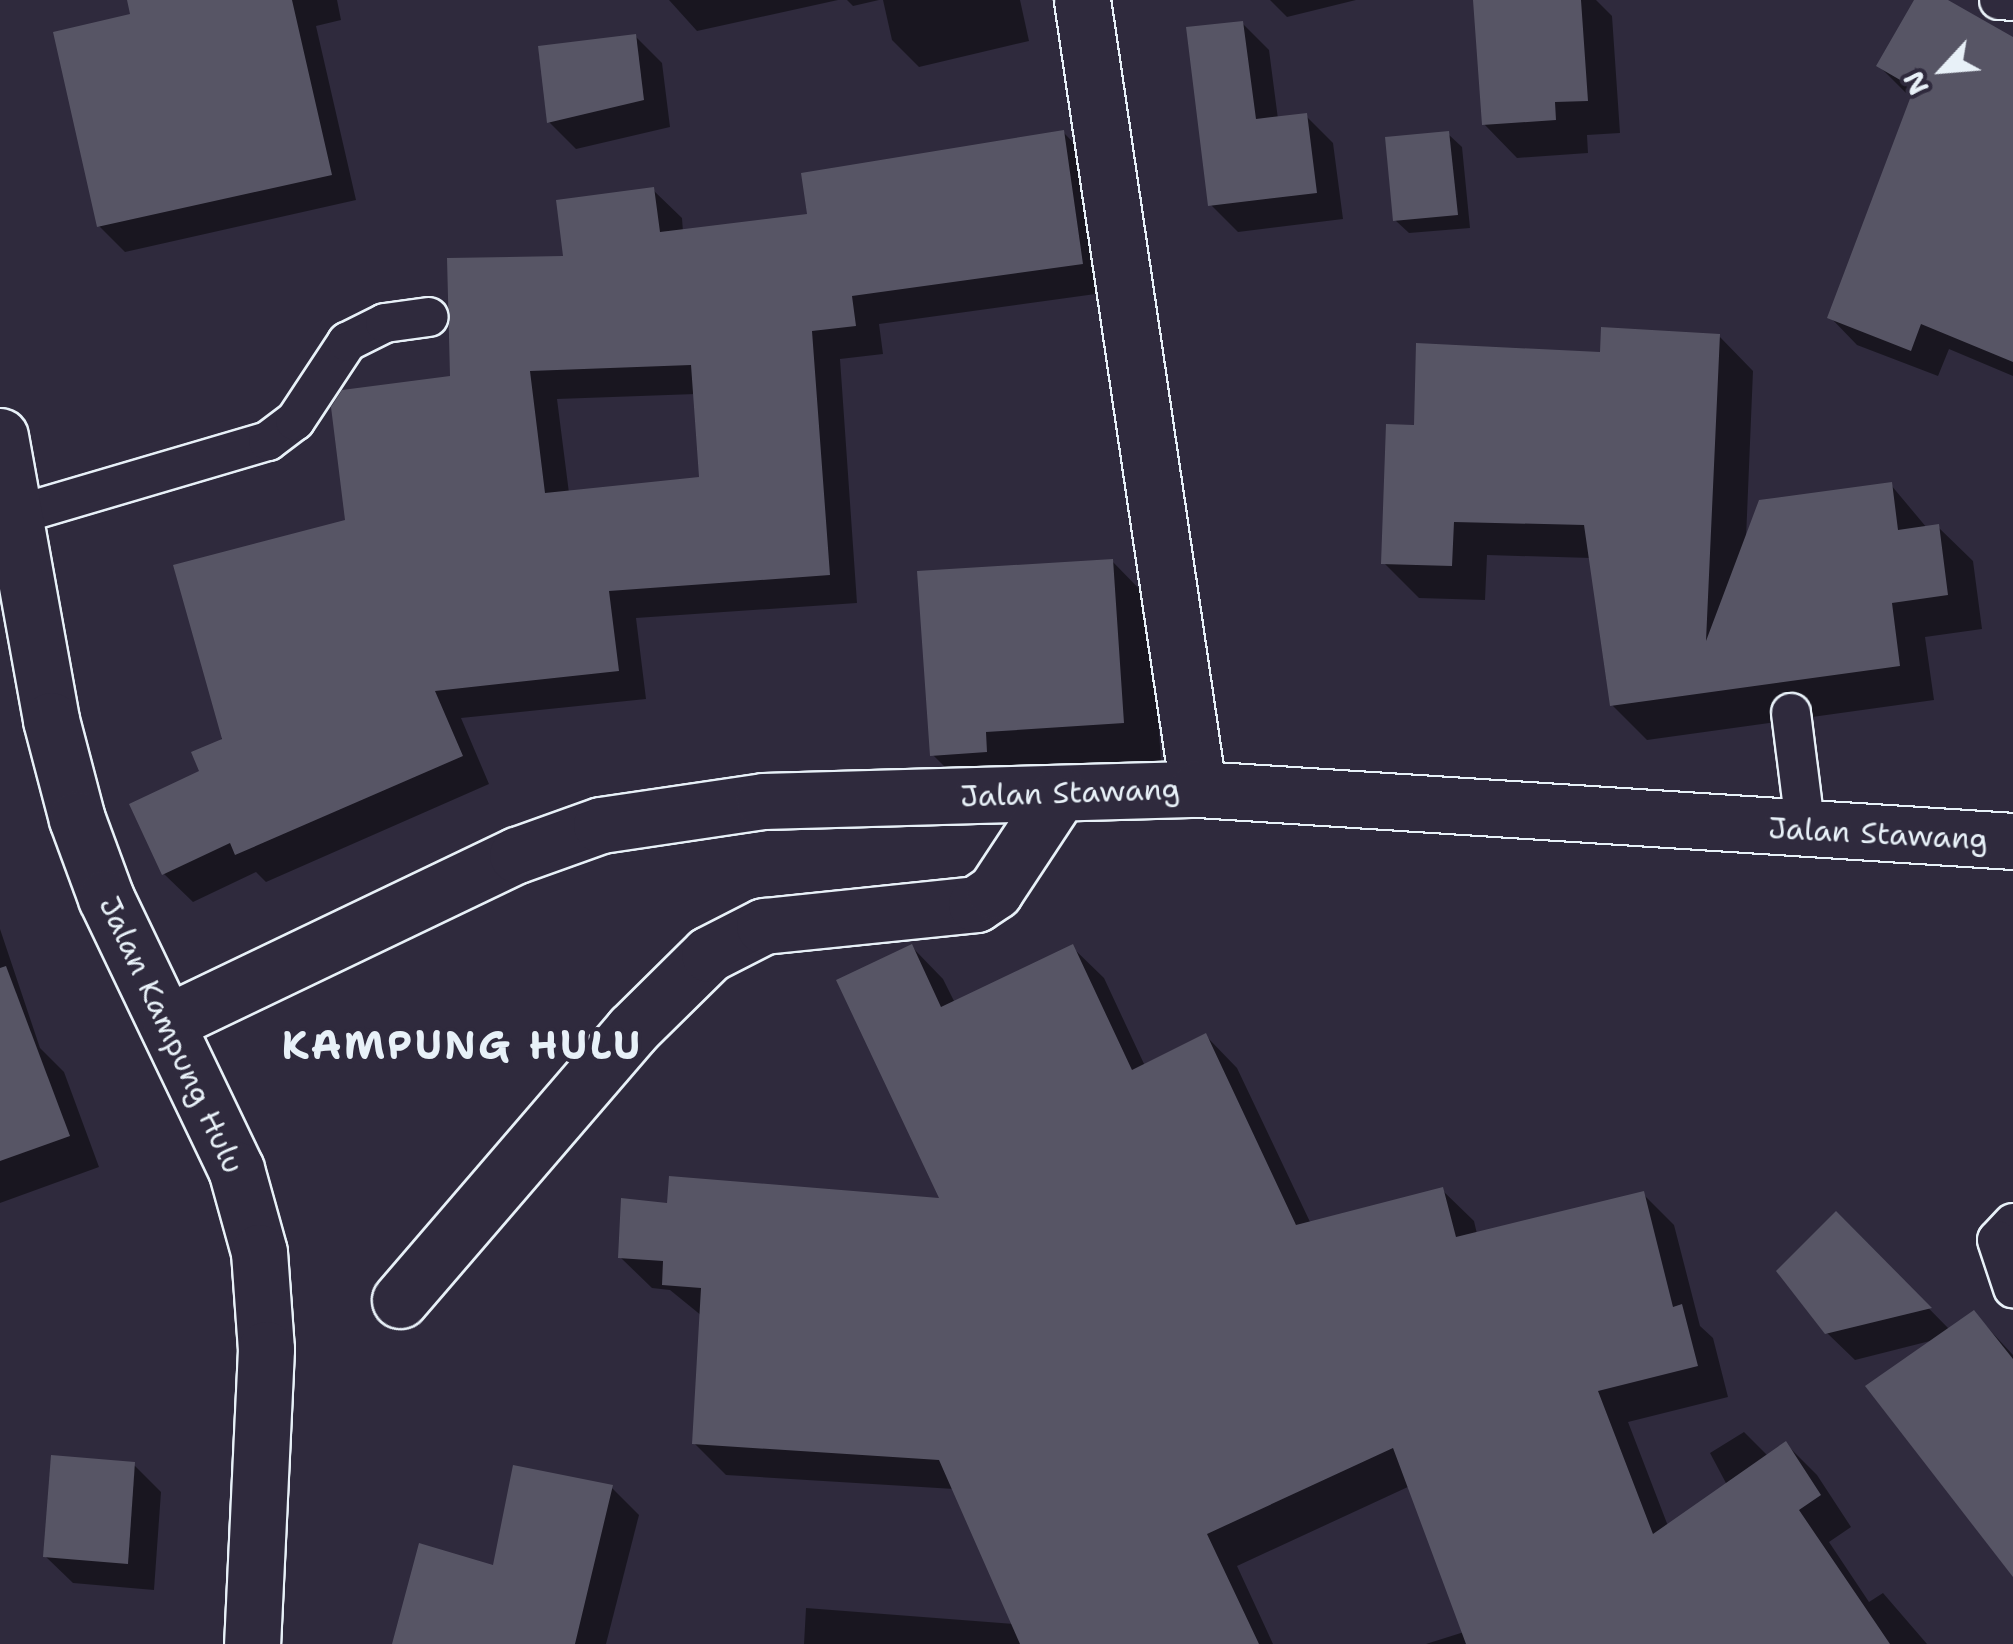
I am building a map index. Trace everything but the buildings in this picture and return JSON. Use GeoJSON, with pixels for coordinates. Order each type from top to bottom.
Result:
{"type":"FeatureCollection","features":[{"type":"Feature","properties":{"kind":"street"},"geometry":{"type":"LineString","coordinates":[[1082,0],[1198,789]]}},
{"type":"Feature","properties":{"kind":"street","name":"Jalan Kampung Hulu"},"geometry":{"type":"LineString","coordinates":[[0,436],[51,720],[77,819],[106,898],[170,1022],[236,1169],[258,1252],[266,1348],[252,1644]]}},
{"type":"Feature","properties":{"kind":"street","name":"Jalan Stawang"},"geometry":{"type":"LineString","coordinates":[[170,1022],[517,855],[601,826],[764,801],[1198,789],[1806,832],[2013,842]]}},
{"type":"Feature","properties":{"kind":"street"},"geometry":{"type":"LineString","coordinates":[[400,1300],[632,1030],[709,954],[764,926],[976,904],[995,891],[1058,794]]}},
{"type":"Feature","properties":{"kind":"lane"},"geometry":{"type":"LineString","coordinates":[[1999,0],[2013,1]]}},
{"type":"Feature","properties":{"kind":"lane"},"geometry":{"type":"LineString","coordinates":[[14,516],[268,441],[295,421],[347,342],[386,323],[429,317]]}},
{"type":"Feature","properties":{"kind":"lane"},"geometry":{"type":"LineString","coordinates":[[1790,713],[1806,832]]}},
{"type":"Feature","properties":{"kind":"lane"},"geometry":{"type":"LineString","coordinates":[[2013,1223],[1997,1240],[2013,1288]]}},
{"type":"Feature","properties":{"kind":"district","name":"KAMPUNG HULU"},"geometry":{"type":"Point","coordinates":[462,1045]}}]}
